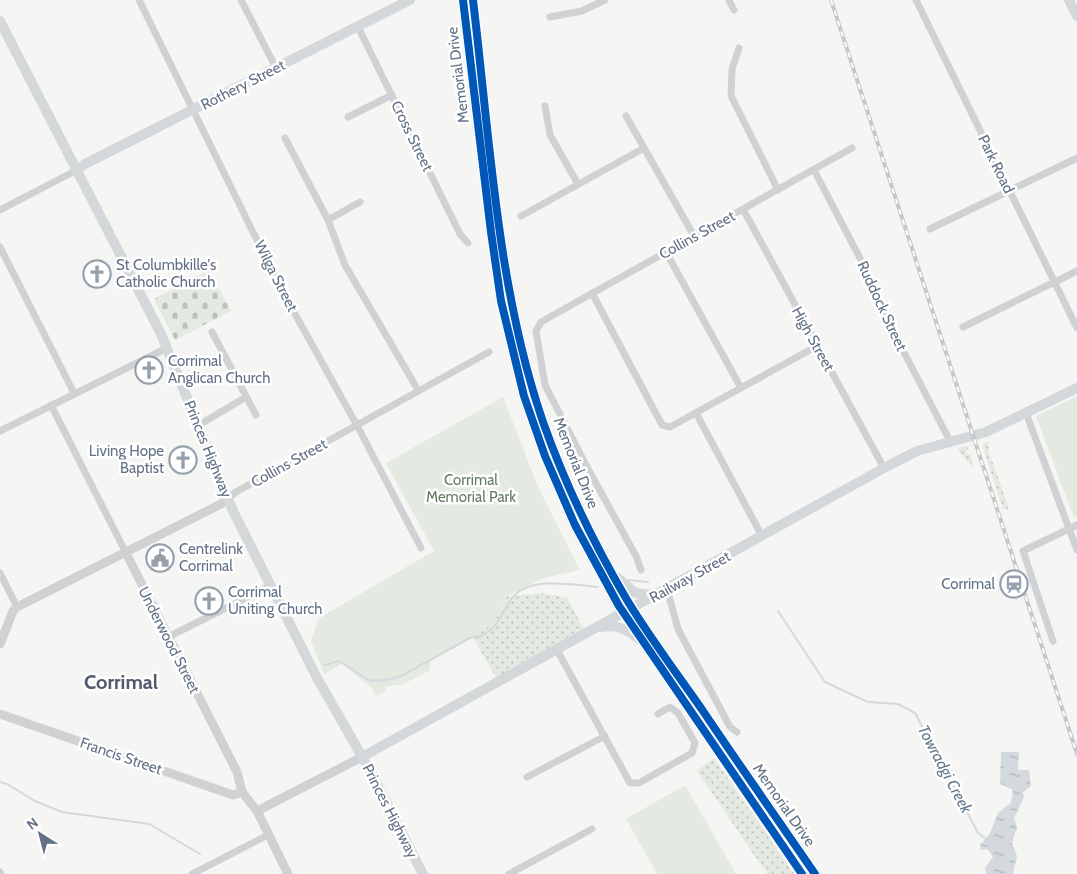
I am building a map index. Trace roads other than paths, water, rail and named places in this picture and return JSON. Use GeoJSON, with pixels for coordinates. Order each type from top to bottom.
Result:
{"type":"FeatureCollection","features":[{"type":"Feature","properties":{"kind":"main road","name":"Rothery Street"},"geometry":{"type":"LineString","coordinates":[[77,170],[85,164],[410,0]]}},
{"type":"Feature","properties":{"kind":"main road"},"geometry":{"type":"LineString","coordinates":[[457,0],[466,30]]}},
{"type":"Feature","properties":{"kind":"main road","name":"Memorial Drive"},"geometry":{"type":"LineString","coordinates":[[463,0],[496,272],[505,321],[535,429],[560,493],[591,558],[815,874]]}},
{"type":"Feature","properties":{"kind":"main road","name":"Memorial Drive"},"geometry":{"type":"LineString","coordinates":[[473,0],[501,234],[512,302],[534,393],[555,453],[581,513],[643,643],[802,874]]}},
{"type":"Feature","properties":{"kind":"main road"},"geometry":{"type":"LineString","coordinates":[[1069,0],[1077,16]]}},
{"type":"Feature","properties":{"kind":"main road","name":"Princes Highway"},"geometry":{"type":"LineString","coordinates":[[0,21],[167,348],[228,499],[316,676],[362,757],[423,874]]}},
{"type":"Feature","properties":{"kind":"main road","name":"Railway Street"},"geometry":{"type":"LineString","coordinates":[[362,757],[884,468],[917,452],[986,432],[1077,388]]}},
{"type":"Feature","properties":{"kind":"main road"},"geometry":{"type":"LineString","coordinates":[[607,566],[624,585],[635,593],[657,595]]}},
{"type":"Feature","properties":{"kind":"main road"},"geometry":{"type":"LineString","coordinates":[[597,628],[619,627],[632,633],[643,643]]}},
{"type":"Feature","properties":{"kind":"street","name":"Wilga Street"},"geometry":{"type":"LineString","coordinates":[[139,0],[280,287],[357,425],[421,548]]}},
{"type":"Feature","properties":{"kind":"street"},"geometry":{"type":"LineString","coordinates":[[241,0],[276,68]]}},
{"type":"Feature","properties":{"kind":"street"},"geometry":{"type":"LineString","coordinates":[[550,17],[582,12],[605,0]]}},
{"type":"Feature","properties":{"kind":"street"},"geometry":{"type":"LineString","coordinates":[[729,0],[734,10]]}},
{"type":"Feature","properties":{"kind":"street","name":"Park Road"},"geometry":{"type":"LineString","coordinates":[[916,0],[1077,328]]}},
{"type":"Feature","properties":{"kind":"street","name":"Cross Street"},"geometry":{"type":"LineString","coordinates":[[358,27],[460,234],[468,243]]}},
{"type":"Feature","properties":{"kind":"street"},"geometry":{"type":"LineString","coordinates":[[739,48],[732,69],[731,96],[778,190]]}},
{"type":"Feature","properties":{"kind":"street"},"geometry":{"type":"LineString","coordinates":[[348,117],[392,95]]}},
{"type":"Feature","properties":{"kind":"street"},"geometry":{"type":"LineString","coordinates":[[545,106],[550,135],[578,184]]}},
{"type":"Feature","properties":{"kind":"street"},"geometry":{"type":"LineString","coordinates":[[626,116],[694,236]]}},
{"type":"Feature","properties":{"kind":"street"},"geometry":{"type":"LineString","coordinates":[[285,138],[328,220],[345,265],[418,390]]}},
{"type":"Feature","properties":{"kind":"street"},"geometry":{"type":"LineString","coordinates":[[521,216],[644,148]]}},
{"type":"Feature","properties":{"kind":"street","name":"Collins Street"},"geometry":{"type":"LineString","coordinates":[[641,570],[636,556],[545,385],[536,331],[541,322],[852,148]]}},
{"type":"Feature","properties":{"kind":"street"},"geometry":{"type":"LineString","coordinates":[[930,229],[1077,158]]}},
{"type":"Feature","properties":{"kind":"street"},"geometry":{"type":"LineString","coordinates":[[0,210],[77,170]]}},
{"type":"Feature","properties":{"kind":"street","name":"Ruddock Street"},"geometry":{"type":"LineString","coordinates":[[814,170],[863,264],[880,306],[951,442]]}},
{"type":"Feature","properties":{"kind":"street"},"geometry":{"type":"LineString","coordinates":[[328,220],[360,202]]}},
{"type":"Feature","properties":{"kind":"street","name":"High Street"},"geometry":{"type":"LineString","coordinates":[[743,210],[884,468]]}},
{"type":"Feature","properties":{"kind":"street"},"geometry":{"type":"LineString","coordinates":[[0,247],[74,393]]}},
{"type":"Feature","properties":{"kind":"street"},"geometry":{"type":"LineString","coordinates":[[666,252],[741,388]]}},
{"type":"Feature","properties":{"kind":"street"},"geometry":{"type":"LineString","coordinates":[[963,327],[1077,272]]}},
{"type":"Feature","properties":{"kind":"street"},"geometry":{"type":"LineString","coordinates":[[592,294],[662,425],[670,427],[817,346]]}},
{"type":"Feature","properties":{"kind":"street"},"geometry":{"type":"LineString","coordinates":[[212,332],[256,415]]}},
{"type":"Feature","properties":{"kind":"street"},"geometry":{"type":"LineString","coordinates":[[0,431],[167,348]]}},
{"type":"Feature","properties":{"kind":"street","name":"Collins Street"},"geometry":{"type":"LineString","coordinates":[[17,607],[219,505],[236,492],[489,352]]}},
{"type":"Feature","properties":{"kind":"street"},"geometry":{"type":"LineString","coordinates":[[198,425],[246,397]]}},
{"type":"Feature","properties":{"kind":"street","name":"Underwood Street"},"geometry":{"type":"LineString","coordinates":[[51,405],[237,772],[242,792],[257,811],[288,874]]}},
{"type":"Feature","properties":{"kind":"street"},"geometry":{"type":"LineString","coordinates":[[696,413],[762,536]]}},
{"type":"Feature","properties":{"kind":"street"},"geometry":{"type":"LineString","coordinates":[[1026,413],[1077,550]]}},
{"type":"Feature","properties":{"kind":"street"},"geometry":{"type":"LineString","coordinates":[[1053,641],[1023,550],[1077,525]]}},
{"type":"Feature","properties":{"kind":"street"},"geometry":{"type":"LineString","coordinates":[[0,573],[17,607],[13,611],[0,644]]}},
{"type":"Feature","properties":{"kind":"street"},"geometry":{"type":"LineString","coordinates":[[168,638],[272,585]]}},
{"type":"Feature","properties":{"kind":"street"},"geometry":{"type":"LineString","coordinates":[[667,589],[678,629],[730,727],[737,732]]}},
{"type":"Feature","properties":{"kind":"street"},"geometry":{"type":"LineString","coordinates":[[557,650],[630,783],[639,783],[692,753],[695,743],[678,713],[670,707],[658,714]]}},
{"type":"Feature","properties":{"kind":"street","name":"Francis Street"},"geometry":{"type":"LineString","coordinates":[[0,714],[233,794],[242,792]]}},
{"type":"Feature","properties":{"kind":"street"},"geometry":{"type":"LineString","coordinates":[[527,777],[604,736]]}},
{"type":"Feature","properties":{"kind":"street","name":"Railway Street"},"geometry":{"type":"LineString","coordinates":[[257,811],[362,757]]}},
{"type":"Feature","properties":{"kind":"street"},"geometry":{"type":"LineString","coordinates":[[509,874],[592,829]]}},
{"type":"Feature","properties":{"kind":"street"},"geometry":{"type":"LineString","coordinates":[[192,874],[268,835]]}},
{"type":"Feature","properties":{"kind":"water"},"geometry":{"type":"Polygon","coordinates":[[[1001,752],[1019,752],[1018,770],[1029,770],[1031,786],[1023,792],[1024,797],[1014,818],[1017,827],[1012,843],[1017,856],[1013,874],[986,874],[985,868],[993,857],[987,849],[981,850],[980,845],[989,835],[998,813],[1011,803],[1013,790],[1000,784],[1001,752]]]}},
{"type":"Feature","properties":{"kind":"waterway"},"geometry":{"type":"LineString","coordinates":[[629,580],[648,582]]}},
{"type":"Feature","properties":{"kind":"waterway"},"geometry":{"type":"LineString","coordinates":[[325,665],[339,661],[369,680],[391,679],[401,676],[470,638],[488,632],[496,624],[509,602],[521,590],[530,586],[553,583],[598,587]]}},
{"type":"Feature","properties":{"kind":"waterway","name":"Towradgi Creek"},"geometry":{"type":"LineString","coordinates":[[778,611],[825,682],[868,702],[898,704],[915,713],[978,833],[986,839]]}},
{"type":"Feature","properties":{"kind":"waterway"},"geometry":{"type":"LineString","coordinates":[[0,782],[7,784],[35,801],[62,812],[149,824],[200,854]]}},
{"type":"Feature","properties":{"kind":"railway"},"geometry":{"type":"LineString","coordinates":[[831,0],[1077,754]]}},
{"type":"Feature","properties":{"kind":"place","name":"St Columbkille's Catholic Church"},"geometry":{"type":"Point","coordinates":[97,274]}},
{"type":"Feature","properties":{"kind":"place","name":"Corrimal Anglican Church"},"geometry":{"type":"Point","coordinates":[149,370]}},
{"type":"Feature","properties":{"kind":"place","name":"Living Hope Baptist"},"geometry":{"type":"Point","coordinates":[183,460]}},
{"type":"Feature","properties":{"kind":"place","name":"Centrelink Corrimal"},"geometry":{"type":"Point","coordinates":[160,558]}},
{"type":"Feature","properties":{"kind":"place","name":"Corrimal"},"geometry":{"type":"Point","coordinates":[1014,584]}},
{"type":"Feature","properties":{"kind":"place","name":"Corrimal Uniting Church"},"geometry":{"type":"Point","coordinates":[209,601]}},
{"type":"Feature","properties":{"kind":"district","name":"Corrimal"},"geometry":{"type":"Point","coordinates":[121,682]}},
{"type":"Feature","properties":{"kind":"park label","name":"Corrimal Memorial Park"},"geometry":{"type":"Point","coordinates":[471,488]}}]}
